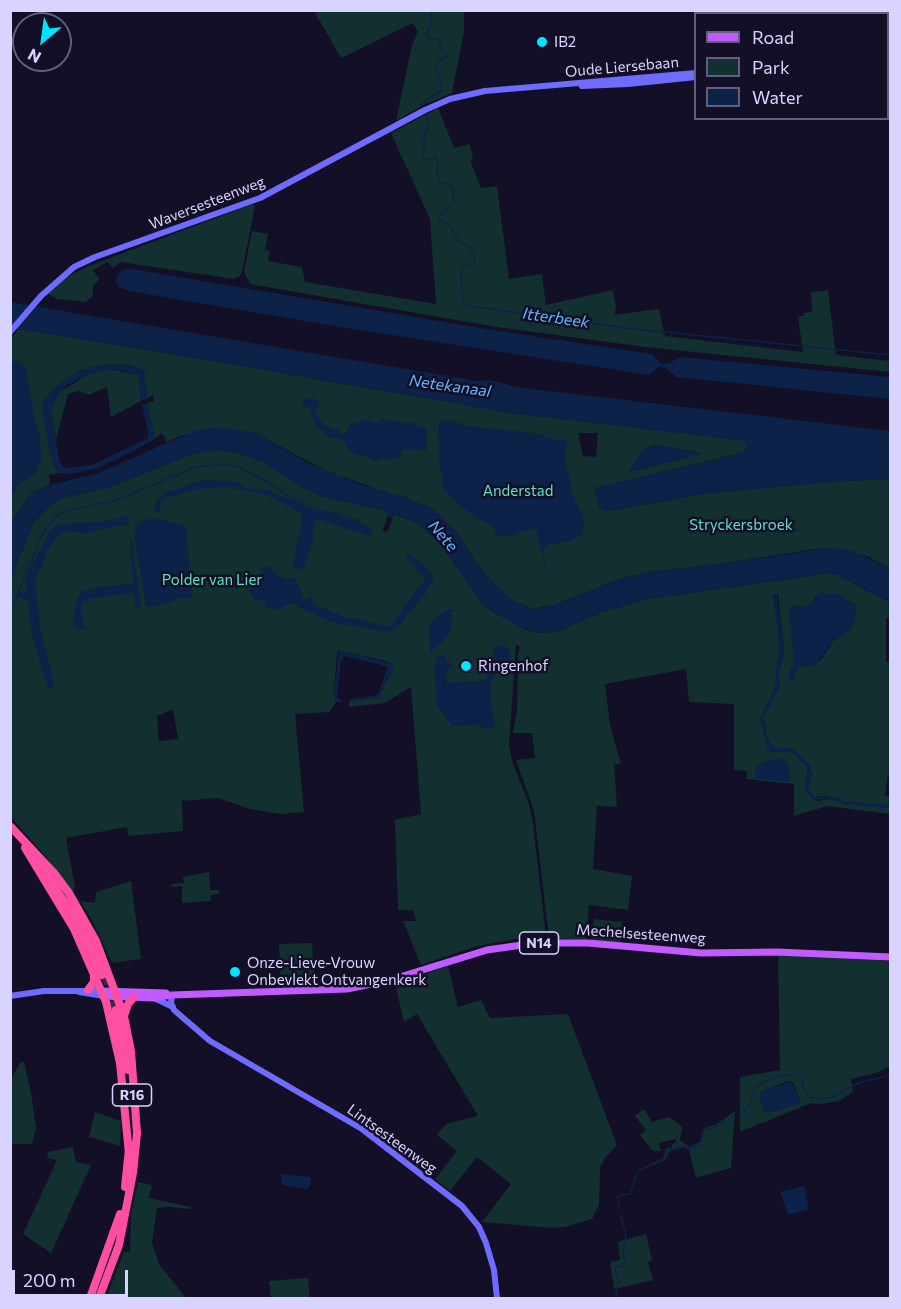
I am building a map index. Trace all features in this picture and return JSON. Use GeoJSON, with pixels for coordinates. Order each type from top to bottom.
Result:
{"type":"FeatureCollection","features":[{"type":"Feature","properties":{"kind":"highway"},"geometry":{"type":"LineString","coordinates":[[10,826],[46,873],[71,911],[90,947],[100,974],[120,1063],[129,1154]]}},
{"type":"Feature","properties":{"kind":"highway"},"geometry":{"type":"LineString","coordinates":[[10,833],[47,863],[69,893],[96,941],[124,1016],[131,1051],[137,1113],[137,1133],[130,1182]]}},
{"type":"Feature","properties":{"kind":"highway"},"geometry":{"type":"LineString","coordinates":[[88,990],[100,974]]}},
{"type":"Feature","properties":{"kind":"highway"},"geometry":{"type":"LineString","coordinates":[[124,1016],[128,1004],[134,997]]}},
{"type":"Feature","properties":{"kind":"highway","name":"R16"},"geometry":{"type":"LineString","coordinates":[[90,1299],[119,1218],[129,1154],[128,1089],[115,1010],[131,1090],[134,1130],[130,1182],[118,1245],[99,1299]]}},
{"type":"Feature","properties":{"kind":"main road","name":"Oude Liersebaan"},"geometry":{"type":"LineString","coordinates":[[425,110],[450,99],[470,94],[694,73]]}},
{"type":"Feature","properties":{"kind":"main road","name":"Oude Liersebaan"},"geometry":{"type":"LineString","coordinates":[[551,86],[604,86],[694,77]]}},
{"type":"Feature","properties":{"kind":"main road","name":"Waversesteenweg"},"geometry":{"type":"LineString","coordinates":[[10,332],[41,296],[74,267],[95,257],[260,198],[425,110]]}},
{"type":"Feature","properties":{"kind":"main road","name":"Mechelsesteenweg"},"geometry":{"type":"LineString","coordinates":[[10,996],[44,991],[153,998],[172,994],[347,989],[390,980],[487,950],[536,943],[588,943],[681,952],[718,953],[769,948],[891,955]]}},
{"type":"Feature","properties":{"kind":"main road","name":"Mechelsesteenweg"},"geometry":{"type":"LineString","coordinates":[[79,992],[88,990],[103,993]]}},
{"type":"Feature","properties":{"kind":"main road","name":"Mechelsesteenweg"},"geometry":{"type":"LineString","coordinates":[[116,994],[172,994]]}},
{"type":"Feature","properties":{"kind":"main road"},"geometry":{"type":"LineString","coordinates":[[172,994],[172,1007]]}},
{"type":"Feature","properties":{"kind":"main road","name":"Lintsesteenweg"},"geometry":{"type":"LineString","coordinates":[[153,998],[172,1007],[219,1048],[362,1129],[462,1206],[479,1227],[486,1243],[494,1270],[497,1299]]}},
{"type":"Feature","properties":{"kind":"green space"},"geometry":{"type":"Polygon","coordinates":[[[314,11],[464,11],[464,32],[452,93],[423,105],[396,121],[412,45],[418,32],[413,23],[341,58],[314,11]]]}},
{"type":"Feature","properties":{"kind":"green space"},"geometry":{"type":"Polygon","coordinates":[[[438,108],[454,148],[470,144],[473,159],[470,160],[481,188],[497,186],[509,279],[542,274],[546,305],[613,290],[616,307],[614,315],[659,309],[665,336],[803,352],[798,316],[812,312],[811,292],[828,290],[836,355],[890,361],[890,372],[645,347],[496,327],[250,284],[244,272],[252,231],[268,234],[265,250],[270,251],[268,261],[302,267],[305,282],[436,304],[430,219],[391,133],[438,108]]]}},
{"type":"Feature","properties":{"kind":"green space"},"geometry":{"type":"Polygon","coordinates":[[[253,204],[255,206],[243,267],[240,276],[234,279],[121,262],[113,268],[108,262],[93,270],[99,279],[93,286],[93,296],[85,302],[56,299],[48,294],[62,280],[86,267],[253,204]]]}},
{"type":"Feature","properties":{"kind":"green space"},"geometry":{"type":"Polygon","coordinates":[[[18,329],[512,413],[742,440],[747,449],[742,453],[595,488],[599,507],[607,511],[708,493],[827,482],[890,479],[890,569],[867,556],[829,548],[816,549],[728,563],[649,572],[623,578],[555,605],[532,609],[512,600],[493,583],[475,561],[457,532],[434,510],[424,505],[328,472],[255,433],[182,435],[167,442],[162,433],[153,440],[147,403],[154,401],[153,395],[147,399],[144,371],[129,365],[110,364],[78,371],[42,407],[51,455],[60,473],[49,475],[50,485],[27,498],[11,524],[11,495],[19,484],[35,473],[41,457],[25,369],[12,361],[11,363],[11,339],[18,329]],[[578,433],[583,456],[596,457],[598,433],[578,433]],[[657,445],[644,449],[629,472],[700,454],[698,452],[657,445]]]}},
{"type":"Feature","properties":{"kind":"green space"},"geometry":{"type":"Polygon","coordinates":[[[110,369],[139,375],[141,401],[111,417],[107,387],[89,395],[79,391],[68,394],[56,440],[50,408],[61,391],[87,375],[110,369]]]}},
{"type":"Feature","properties":{"kind":"green space","name":"Polder van Lier"},"geometry":{"type":"Polygon","coordinates":[[[215,450],[235,452],[261,461],[320,496],[387,511],[388,515],[382,532],[389,531],[394,514],[417,523],[441,545],[482,603],[495,613],[537,633],[556,632],[602,612],[647,599],[830,573],[839,575],[890,601],[890,618],[886,618],[886,662],[890,662],[890,776],[888,774],[885,796],[890,797],[890,805],[843,801],[827,796],[815,797],[808,786],[812,773],[809,764],[792,748],[775,748],[769,743],[764,716],[778,690],[779,672],[784,654],[778,594],[773,595],[781,646],[776,686],[760,719],[768,749],[772,752],[791,751],[806,765],[808,773],[805,787],[817,801],[831,799],[843,804],[890,808],[890,814],[827,806],[794,816],[794,784],[746,779],[747,771],[734,770],[734,704],[689,702],[686,669],[605,684],[610,725],[621,764],[614,764],[617,807],[597,806],[593,869],[632,876],[628,910],[589,905],[586,940],[549,938],[534,811],[516,760],[535,758],[532,733],[513,733],[517,711],[520,647],[516,645],[509,745],[512,761],[529,804],[533,823],[546,937],[516,939],[477,946],[421,965],[403,921],[416,921],[413,910],[398,910],[395,820],[421,814],[411,687],[385,703],[349,707],[350,701],[378,698],[394,667],[389,662],[339,650],[334,693],[336,702],[330,712],[295,714],[304,812],[280,814],[250,809],[218,798],[182,801],[183,831],[128,836],[127,827],[66,838],[75,888],[72,893],[46,857],[11,817],[10,578],[34,522],[49,506],[65,497],[110,487],[192,454],[215,450]],[[836,594],[816,596],[812,603],[789,612],[793,665],[789,676],[793,680],[798,667],[820,661],[834,640],[843,635],[856,605],[836,594]],[[173,709],[157,716],[159,741],[178,739],[173,709]],[[785,761],[764,763],[758,766],[754,778],[790,781],[789,769],[785,761]]]}},
{"type":"Feature","properties":{"kind":"green space"},"geometry":{"type":"Polygon","coordinates":[[[209,872],[210,890],[219,890],[219,894],[211,895],[211,901],[182,903],[182,886],[172,887],[171,884],[184,883],[183,877],[209,872]]]}},
{"type":"Feature","properties":{"kind":"green space"},"geometry":{"type":"Polygon","coordinates":[[[131,881],[141,959],[112,963],[91,918],[80,901],[95,903],[96,892],[131,881]]]}},
{"type":"Feature","properties":{"kind":"green space"},"geometry":{"type":"Polygon","coordinates":[[[594,919],[622,922],[620,943],[591,940],[594,919]]]}},
{"type":"Feature","properties":{"kind":"green space"},"geometry":{"type":"Polygon","coordinates":[[[312,943],[315,985],[300,985],[300,980],[297,981],[297,985],[281,986],[279,944],[312,943]]]}},
{"type":"Feature","properties":{"kind":"green space"},"geometry":{"type":"Polygon","coordinates":[[[778,954],[890,961],[890,1067],[851,1079],[853,1092],[839,1101],[811,1103],[740,1132],[740,1077],[780,1070],[778,954]],[[788,1081],[761,1092],[760,1098],[765,1112],[779,1110],[800,1102],[793,1082],[788,1081]]]}},
{"type":"Feature","properties":{"kind":"green space"},"geometry":{"type":"Polygon","coordinates":[[[448,966],[458,1007],[481,1000],[490,1018],[568,1014],[617,1145],[604,1159],[600,1168],[599,1205],[592,1219],[565,1227],[552,1228],[482,1222],[511,1184],[477,1157],[450,1191],[435,1179],[457,1151],[437,1135],[446,1124],[478,1116],[417,1014],[404,1022],[395,984],[448,966]]]}},
{"type":"Feature","properties":{"kind":"green space"},"geometry":{"type":"Polygon","coordinates":[[[21,1062],[24,1062],[36,1128],[32,1144],[11,1144],[11,1078],[21,1062]]]}},
{"type":"Feature","properties":{"kind":"green space"},"geometry":{"type":"Polygon","coordinates":[[[644,1109],[652,1122],[669,1117],[679,1124],[682,1128],[680,1140],[689,1147],[700,1142],[702,1132],[706,1127],[716,1125],[735,1111],[731,1168],[696,1178],[689,1150],[684,1147],[671,1150],[665,1160],[638,1171],[663,1158],[666,1149],[672,1147],[672,1144],[676,1142],[676,1139],[659,1143],[661,1151],[653,1151],[640,1135],[646,1130],[635,1116],[644,1109]]]}},
{"type":"Feature","properties":{"kind":"green space"},"geometry":{"type":"Polygon","coordinates":[[[95,1112],[121,1121],[120,1146],[89,1137],[95,1112]]]}},
{"type":"Feature","properties":{"kind":"green space"},"geometry":{"type":"Polygon","coordinates":[[[73,1147],[76,1162],[91,1165],[51,1253],[23,1234],[57,1160],[47,1158],[48,1152],[73,1147]]]}},
{"type":"Feature","properties":{"kind":"green space"},"geometry":{"type":"Polygon","coordinates":[[[138,1182],[152,1185],[149,1198],[191,1207],[190,1209],[157,1208],[152,1243],[159,1264],[186,1298],[106,1298],[124,1252],[130,1252],[131,1214],[138,1182]]]}},
{"type":"Feature","properties":{"kind":"green space"},"geometry":{"type":"Polygon","coordinates":[[[646,1234],[652,1261],[648,1262],[653,1280],[614,1289],[610,1262],[620,1260],[618,1242],[646,1234]]]}},
{"type":"Feature","properties":{"kind":"green space"},"geometry":{"type":"Polygon","coordinates":[[[308,1278],[310,1298],[271,1298],[269,1281],[308,1278]]]}},
{"type":"Feature","properties":{"kind":"water"},"geometry":{"type":"Polygon","coordinates":[[[127,268],[486,329],[652,354],[661,363],[668,364],[680,357],[890,377],[890,399],[676,377],[666,368],[659,367],[649,375],[334,326],[129,291],[119,287],[115,281],[119,273],[127,268]]]}},
{"type":"Feature","properties":{"kind":"water","name":"Netekanaal"},"geometry":{"type":"Polygon","coordinates":[[[10,302],[477,381],[491,380],[515,387],[890,431],[890,479],[827,482],[708,493],[607,511],[599,508],[595,488],[742,453],[746,449],[746,444],[742,440],[512,413],[11,328],[10,302]]]}},
{"type":"Feature","properties":{"kind":"water"},"geometry":{"type":"Polygon","coordinates":[[[12,361],[23,364],[25,369],[41,449],[41,460],[35,473],[19,484],[11,495],[10,363],[12,361]]]}},
{"type":"Feature","properties":{"kind":"water"},"geometry":{"type":"Polygon","coordinates":[[[110,364],[129,365],[142,369],[145,375],[147,399],[141,401],[139,375],[119,370],[110,369],[87,375],[67,385],[50,408],[60,463],[65,468],[92,465],[148,438],[142,404],[147,403],[153,440],[95,469],[69,474],[60,473],[54,467],[51,455],[42,407],[44,400],[55,387],[78,372],[110,364]]]}},
{"type":"Feature","properties":{"kind":"water"},"geometry":{"type":"Polygon","coordinates":[[[312,398],[319,401],[315,409],[319,419],[325,426],[340,431],[343,435],[350,424],[367,420],[376,423],[383,419],[412,422],[421,428],[427,427],[426,451],[402,449],[399,457],[391,460],[381,458],[375,462],[366,456],[356,455],[348,450],[343,440],[327,436],[315,425],[309,407],[303,406],[302,399],[312,398]]]}},
{"type":"Feature","properties":{"kind":"water"},"geometry":{"type":"Polygon","coordinates":[[[448,420],[474,427],[533,433],[557,440],[563,439],[567,443],[566,469],[569,474],[571,491],[584,525],[581,535],[571,541],[545,547],[543,553],[551,591],[536,529],[520,531],[513,535],[495,534],[490,524],[457,504],[442,487],[444,479],[439,464],[438,425],[441,421],[448,420]]]}},
{"type":"Feature","properties":{"kind":"water","name":"Nete"},"geometry":{"type":"Polygon","coordinates":[[[224,427],[255,433],[312,465],[357,483],[408,498],[434,510],[457,532],[475,561],[493,583],[512,600],[531,609],[555,605],[623,578],[649,572],[829,548],[854,551],[890,569],[890,601],[839,575],[830,573],[647,599],[602,612],[556,632],[537,633],[510,622],[482,603],[441,545],[417,523],[396,514],[392,517],[388,516],[387,511],[320,496],[261,461],[235,452],[215,450],[192,454],[110,487],[65,497],[49,506],[34,522],[11,578],[11,524],[27,498],[34,492],[53,484],[95,474],[196,430],[224,427]]]}},
{"type":"Feature","properties":{"kind":"water"},"geometry":{"type":"Polygon","coordinates":[[[657,445],[700,454],[628,472],[644,449],[657,445]]]}},
{"type":"Feature","properties":{"kind":"water"},"geometry":{"type":"Polygon","coordinates":[[[202,480],[228,481],[240,483],[246,488],[267,490],[309,508],[360,523],[373,530],[373,533],[369,536],[319,519],[316,520],[313,525],[314,538],[303,568],[299,570],[293,566],[303,514],[263,494],[227,487],[197,489],[167,498],[162,502],[158,513],[154,511],[156,501],[163,494],[202,480]]]}},
{"type":"Feature","properties":{"kind":"water"},"geometry":{"type":"Polygon","coordinates":[[[128,516],[129,524],[85,533],[71,531],[62,533],[47,552],[35,581],[40,628],[54,683],[50,688],[47,686],[32,634],[27,600],[17,596],[19,591],[28,594],[26,580],[31,567],[49,533],[58,525],[97,522],[128,516]]]}},
{"type":"Feature","properties":{"kind":"water"},"geometry":{"type":"Polygon","coordinates":[[[147,519],[160,519],[186,527],[192,598],[178,599],[152,607],[146,606],[134,534],[136,525],[147,519]]]}},
{"type":"Feature","properties":{"kind":"water"},"geometry":{"type":"Polygon","coordinates":[[[130,537],[141,605],[139,608],[136,607],[133,593],[86,600],[82,603],[81,610],[84,626],[88,630],[79,629],[73,625],[73,622],[77,598],[83,591],[105,586],[133,584],[130,537]]]}},
{"type":"Feature","properties":{"kind":"water"},"geometry":{"type":"Polygon","coordinates":[[[409,553],[426,567],[434,578],[425,594],[394,631],[390,632],[339,624],[295,604],[288,604],[278,609],[266,608],[268,602],[254,599],[249,591],[251,585],[263,583],[260,576],[261,568],[268,566],[278,576],[287,579],[294,578],[303,600],[311,596],[314,604],[342,616],[390,627],[424,582],[425,578],[405,557],[409,553]]]}},
{"type":"Feature","properties":{"kind":"water"},"geometry":{"type":"Polygon","coordinates":[[[820,592],[836,594],[856,605],[855,618],[851,630],[834,640],[814,667],[802,665],[799,667],[791,683],[789,676],[793,665],[793,648],[789,609],[796,605],[804,607],[812,603],[820,592]]]}},
{"type":"Feature","properties":{"kind":"water"},"geometry":{"type":"Polygon","coordinates":[[[774,594],[777,594],[784,654],[779,672],[780,687],[764,716],[769,743],[775,748],[792,748],[809,764],[812,773],[808,786],[815,797],[831,796],[844,801],[890,805],[890,808],[843,804],[831,799],[813,800],[806,791],[804,783],[809,770],[802,761],[791,751],[772,752],[768,749],[760,719],[776,686],[780,654],[774,594]]]}},
{"type":"Feature","properties":{"kind":"water"},"geometry":{"type":"Polygon","coordinates":[[[449,609],[456,609],[452,612],[452,624],[448,636],[430,653],[431,624],[449,609]]]}},
{"type":"Feature","properties":{"kind":"water"},"geometry":{"type":"Polygon","coordinates":[[[502,645],[509,648],[510,658],[507,666],[498,672],[490,684],[495,728],[489,729],[474,724],[452,726],[436,704],[435,665],[437,658],[443,654],[452,666],[452,669],[445,671],[447,685],[454,682],[482,681],[486,680],[491,668],[494,648],[502,645]]]}},
{"type":"Feature","properties":{"kind":"water"},"geometry":{"type":"Polygon","coordinates":[[[339,650],[393,664],[393,669],[378,698],[350,701],[378,694],[386,666],[344,656],[341,661],[337,698],[346,702],[336,702],[334,693],[339,650]]]}},
{"type":"Feature","properties":{"kind":"water"},"geometry":{"type":"Polygon","coordinates":[[[781,758],[789,769],[790,782],[754,778],[758,766],[766,761],[781,758]]]}},
{"type":"Feature","properties":{"kind":"water"},"geometry":{"type":"Polygon","coordinates":[[[791,1081],[801,1102],[775,1112],[765,1112],[760,1098],[761,1092],[791,1081]]]}},
{"type":"Feature","properties":{"kind":"water"},"geometry":{"type":"Polygon","coordinates":[[[281,1174],[311,1177],[310,1186],[306,1189],[282,1185],[281,1174]]]}},
{"type":"Feature","properties":{"kind":"water"},"geometry":{"type":"Polygon","coordinates":[[[804,1186],[809,1209],[788,1215],[780,1192],[804,1186]]]}},
{"type":"Feature","properties":{"kind":"waterway","name":"Itterbeek"},"geometry":{"type":"LineString","coordinates":[[421,104],[441,91],[442,83],[439,80],[436,65],[437,61],[446,58],[447,54],[441,48],[439,40],[430,38],[426,34],[431,24],[431,10]]}},
{"type":"Feature","properties":{"kind":"waterway","name":"Itterbeek"},"geometry":{"type":"LineString","coordinates":[[426,115],[428,127],[425,132],[423,157],[427,160],[435,156],[440,183],[451,185],[454,198],[454,203],[440,214],[439,219],[451,227],[458,241],[470,247],[475,257],[474,263],[461,270],[463,298],[464,303],[468,306],[626,328],[890,355]]}},
{"type":"Feature","properties":{"kind":"waterway"},"geometry":{"type":"LineString","coordinates":[[10,612],[44,531],[57,516],[65,511],[114,501],[196,467],[226,464],[241,468],[295,500],[360,521]]}},
{"type":"Feature","properties":{"kind":"waterway"},"geometry":{"type":"LineString","coordinates":[[774,692],[776,682]]}},
{"type":"Feature","properties":{"kind":"waterway"},"geometry":{"type":"LineString","coordinates":[[742,1113],[750,1104],[755,1087],[778,1076],[796,1074],[802,1080],[809,1097],[816,1099],[832,1097],[859,1083],[890,1075]]}},
{"type":"Feature","properties":{"kind":"waterway"},"geometry":{"type":"LineString","coordinates":[[619,1209],[618,1197],[630,1194],[638,1171],[663,1160],[671,1148],[684,1146],[689,1149],[698,1146],[707,1129],[717,1127],[734,1115]]}},
{"type":"Feature","properties":{"kind":"waterway"},"geometry":{"type":"LineString","coordinates":[[617,1298],[616,1291],[619,1282],[615,1269],[626,1264],[623,1253],[626,1236],[621,1216]]}},
{"type":"Feature","properties":{"kind":"tunnel"},"geometry":{"type":"LineString","coordinates":[[106,977],[116,1010]]}},
{"type":"Feature","properties":{"kind":"place","name":"IB2"},"geometry":{"type":"Point","coordinates":[542,42]}},
{"type":"Feature","properties":{"kind":"place","name":"Ringenhof"},"geometry":{"type":"Point","coordinates":[466,666]}},
{"type":"Feature","properties":{"kind":"place","name":"Onze-Lieve-Vrouw Onbevlekt Ontvangenkerk"},"geometry":{"type":"Point","coordinates":[235,972]}},
{"type":"Feature","properties":{"kind":"park label","name":"Anderstad"},"geometry":{"type":"Point","coordinates":[518,491]}},
{"type":"Feature","properties":{"kind":"park label","name":"Stryckersbroek"},"geometry":{"type":"Point","coordinates":[741,525]}}]}
